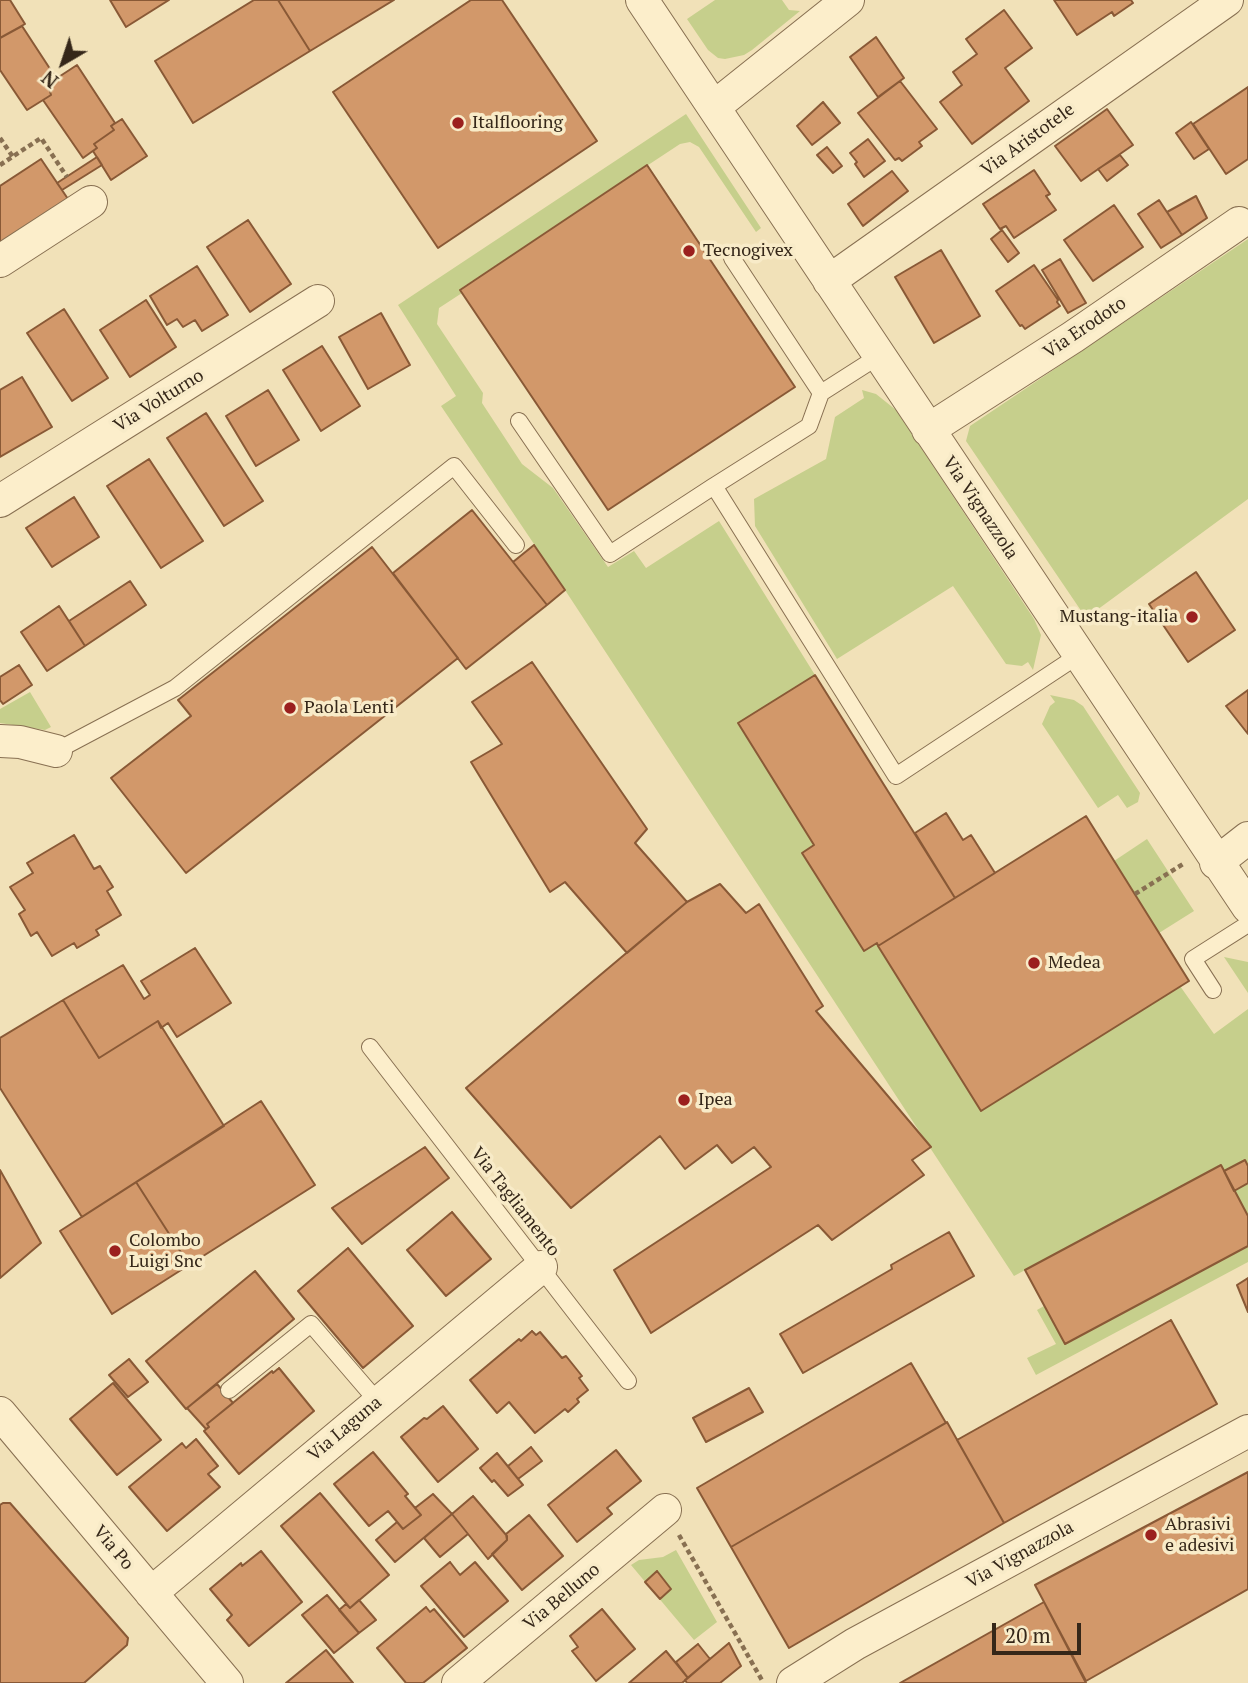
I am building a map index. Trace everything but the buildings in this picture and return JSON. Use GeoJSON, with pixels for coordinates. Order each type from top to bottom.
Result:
{"type":"FeatureCollection","features":[{"type":"Feature","properties":{"kind":"street","name":"Via Vignazzola"},"geometry":{"type":"LineString","coordinates":[[642,0],[1079,655],[1203,861],[1248,907]]}},
{"type":"Feature","properties":{"kind":"street"},"geometry":{"type":"LineString","coordinates":[[714,107],[848,0]]}},
{"type":"Feature","properties":{"kind":"street","name":"Via Aristotele"},"geometry":{"type":"LineString","coordinates":[[830,281],[1227,0]]}},
{"type":"Feature","properties":{"kind":"street"},"geometry":{"type":"LineString","coordinates":[[0,261],[91,202]]}},
{"type":"Feature","properties":{"kind":"street","name":"Via Erodoto"},"geometry":{"type":"LineString","coordinates":[[928,430],[1073,337],[1239,223]]}},
{"type":"Feature","properties":{"kind":"street","name":"Via Volturno"},"geometry":{"type":"LineString","coordinates":[[0,501],[318,300]]}},
{"type":"Feature","properties":{"kind":"street"},"geometry":{"type":"LineString","coordinates":[[0,741],[20,742],[56,751]]}},
{"type":"Feature","properties":{"kind":"street"},"geometry":{"type":"LineString","coordinates":[[1203,861],[1248,838]]}},
{"type":"Feature","properties":{"kind":"street","name":"Via Laguna"},"geometry":{"type":"LineString","coordinates":[[151,1593],[541,1267]]}},
{"type":"Feature","properties":{"kind":"street","name":"Via Po"},"geometry":{"type":"LineString","coordinates":[[0,1413],[227,1683]]}},
{"type":"Feature","properties":{"kind":"street","name":"Via Vignazzola"},"geometry":{"type":"LineString","coordinates":[[793,1683],[855,1644],[1248,1431]]}},
{"type":"Feature","properties":{"kind":"street","name":"Via Belluno"},"geometry":{"type":"LineString","coordinates":[[458,1683],[666,1510]]}},
{"type":"Feature","properties":{"kind":"lane"},"geometry":{"type":"LineString","coordinates":[[733,258],[821,393]]}},
{"type":"Feature","properties":{"kind":"lane"},"geometry":{"type":"LineString","coordinates":[[519,421],[610,554],[809,426],[821,393],[879,356]]}},
{"type":"Feature","properties":{"kind":"lane"},"geometry":{"type":"LineString","coordinates":[[56,751],[175,688],[454,466],[516,545]]}},
{"type":"Feature","properties":{"kind":"lane"},"geometry":{"type":"LineString","coordinates":[[714,486],[895,776],[1079,655]]}},
{"type":"Feature","properties":{"kind":"lane"},"geometry":{"type":"LineString","coordinates":[[1213,990],[1194,959],[1248,923]]}},
{"type":"Feature","properties":{"kind":"lane","name":"Via Tagliamento"},"geometry":{"type":"LineString","coordinates":[[370,1047],[628,1381]]}},
{"type":"Feature","properties":{"kind":"lane"},"geometry":{"type":"LineString","coordinates":[[229,1390],[311,1324],[378,1402]]}},
{"type":"Feature","properties":{"kind":"path"},"geometry":{"type":"LineString","coordinates":[[0,138],[13,157]]}},
{"type":"Feature","properties":{"kind":"path"},"geometry":{"type":"LineString","coordinates":[[0,165],[41,138],[66,177]]}},
{"type":"Feature","properties":{"kind":"path"},"geometry":{"type":"LineString","coordinates":[[1135,894],[1203,861]]}},
{"type":"Feature","properties":{"kind":"path"},"geometry":{"type":"LineString","coordinates":[[666,1510],[764,1683]]}},
{"type":"Feature","properties":{"kind":"green space"},"geometry":{"type":"Polygon","coordinates":[[[715,0],[782,0],[789,10],[800,11],[752,50],[744,55],[725,59],[718,58],[708,50],[687,19],[715,0]]]}},
{"type":"Feature","properties":{"kind":"green space"},"geometry":{"type":"Polygon","coordinates":[[[686,114],[761,228],[756,232],[699,147],[690,142],[680,144],[460,289],[462,293],[439,308],[437,324],[483,393],[482,403],[522,464],[553,488],[608,567],[634,551],[646,568],[719,521],[815,675],[739,723],[814,845],[802,853],[864,951],[877,943],[981,1110],[1180,986],[1214,1034],[1248,1009],[1248,1165],[1245,1160],[1224,1171],[1220,1165],[1014,1276],[565,590],[441,406],[456,396],[398,305],[686,114]]]}},
{"type":"Feature","properties":{"kind":"green space"},"geometry":{"type":"Polygon","coordinates":[[[1248,239],[1248,499],[1086,618],[966,441],[970,426],[1248,239]]]}},
{"type":"Feature","properties":{"kind":"green space"},"geometry":{"type":"Polygon","coordinates":[[[862,390],[876,394],[896,410],[1034,619],[1041,635],[1033,670],[1028,662],[1022,666],[1006,664],[953,586],[837,659],[755,526],[754,499],[826,459],[835,417],[864,398],[862,390]]]}},
{"type":"Feature","properties":{"kind":"green space"},"geometry":{"type":"Polygon","coordinates":[[[30,692],[51,727],[45,730],[0,723],[0,709],[30,692]]]}},
{"type":"Feature","properties":{"kind":"green space"},"geometry":{"type":"Polygon","coordinates":[[[1050,695],[1074,700],[1083,706],[1140,793],[1138,802],[1127,808],[1118,795],[1098,808],[1042,724],[1050,706],[1055,702],[1050,695]]]}},
{"type":"Feature","properties":{"kind":"green space"},"geometry":{"type":"Polygon","coordinates":[[[1147,839],[1194,911],[1159,933],[1114,861],[1147,839]]]}},
{"type":"Feature","properties":{"kind":"green space"},"geometry":{"type":"Polygon","coordinates":[[[1224,957],[1248,962],[1248,993],[1224,957]]]}},
{"type":"Feature","properties":{"kind":"green space"},"geometry":{"type":"Polygon","coordinates":[[[1248,1183],[1248,1216],[1234,1191],[1248,1183]]]}},
{"type":"Feature","properties":{"kind":"green space"},"geometry":{"type":"Polygon","coordinates":[[[1248,1246],[1248,1262],[1036,1375],[1027,1358],[1056,1344],[1037,1310],[1248,1246]]]}},
{"type":"Feature","properties":{"kind":"green space"},"geometry":{"type":"Polygon","coordinates":[[[676,1550],[717,1622],[694,1640],[631,1565],[639,1560],[663,1557],[676,1550]]]}},
{"type":"Feature","properties":{"kind":"place","name":"Italflooring"},"geometry":{"type":"Point","coordinates":[458,123]}},
{"type":"Feature","properties":{"kind":"place","name":"Tecnogivex"},"geometry":{"type":"Point","coordinates":[689,251]}},
{"type":"Feature","properties":{"kind":"place","name":"Mustang-italia"},"geometry":{"type":"Point","coordinates":[1192,617]}},
{"type":"Feature","properties":{"kind":"place","name":"Paola Lenti"},"geometry":{"type":"Point","coordinates":[290,708]}},
{"type":"Feature","properties":{"kind":"place","name":"Medea"},"geometry":{"type":"Point","coordinates":[1034,963]}},
{"type":"Feature","properties":{"kind":"place","name":"Ipea"},"geometry":{"type":"Point","coordinates":[684,1100]}},
{"type":"Feature","properties":{"kind":"place","name":"Colombo Luigi Snc"},"geometry":{"type":"Point","coordinates":[115,1251]}},
{"type":"Feature","properties":{"kind":"place","name":"Abrasivi e adesivi"},"geometry":{"type":"Point","coordinates":[1151,1535]}}]}
